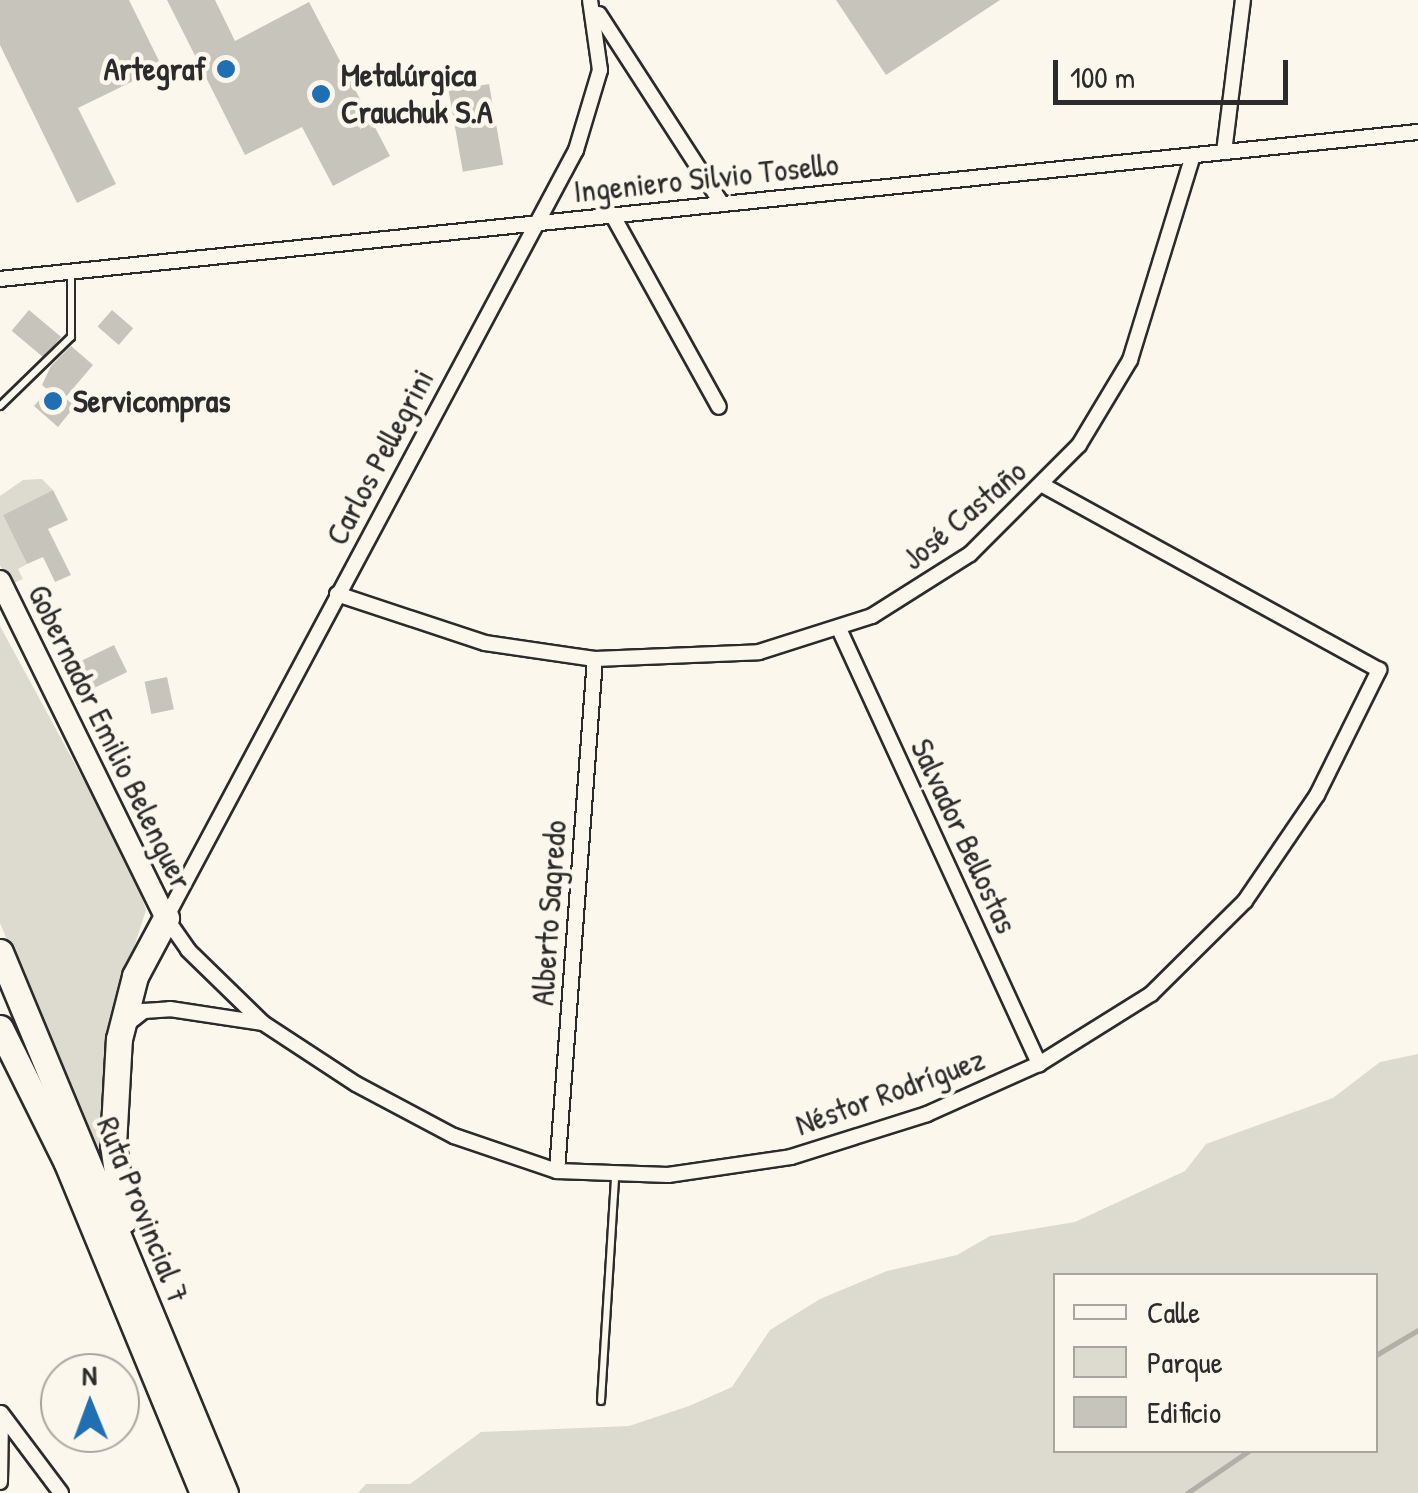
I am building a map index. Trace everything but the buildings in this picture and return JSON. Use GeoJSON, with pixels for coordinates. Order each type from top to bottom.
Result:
{"type":"FeatureCollection","features":[{"type":"Feature","properties":{"kind":"highway"},"geometry":{"type":"LineString","coordinates":[[144,1297],[115,1171],[119,1040],[135,976],[166,918]]}},
{"type":"Feature","properties":{"kind":"highway","name":"Ruta Provincial 7"},"geometry":{"type":"LineString","coordinates":[[0,952],[224,1493]]}},
{"type":"Feature","properties":{"kind":"highway","name":"Ruta Provincial 7"},"geometry":{"type":"LineString","coordinates":[[0,1028],[24,1072],[202,1493]]}},
{"type":"Feature","properties":{"kind":"highway"},"geometry":{"type":"LineString","coordinates":[[0,1057],[24,1072]]}},
{"type":"Feature","properties":{"kind":"street"},"geometry":{"type":"LineString","coordinates":[[1224,152],[1243,0]]}},
{"type":"Feature","properties":{"kind":"street","name":"Carlos Pellegrini"},"geometry":{"type":"LineString","coordinates":[[593,5],[722,204]]}},
{"type":"Feature","properties":{"kind":"street","name":"Carlos Pellegrini"},"geometry":{"type":"LineString","coordinates":[[166,918],[538,223],[595,97],[593,5]]}},
{"type":"Feature","properties":{"kind":"street","name":"Ingeniero Silvio Tosello"},"geometry":{"type":"LineString","coordinates":[[0,279],[1418,132]]}},
{"type":"Feature","properties":{"kind":"street","name":"José Castaño"},"geometry":{"type":"LineString","coordinates":[[337,594],[484,643],[595,659],[706,659],[840,631],[922,589],[1044,485],[1107,404],[1130,360],[1193,155]]}},
{"type":"Feature","properties":{"kind":"street"},"geometry":{"type":"LineString","coordinates":[[613,216],[719,407]]}},
{"type":"Feature","properties":{"kind":"street","name":"Néstor Rodríguez"},"geometry":{"type":"LineString","coordinates":[[166,918],[263,1023],[406,1112],[503,1157],[557,1170],[615,1176],[791,1157],[927,1114],[1038,1064],[1151,994],[1245,901],[1317,795],[1379,670],[1044,485]]}},
{"type":"Feature","properties":{"kind":"street","name":"Gobernador Emilio Belenguer"},"geometry":{"type":"LineString","coordinates":[[0,581],[166,918]]}},
{"type":"Feature","properties":{"kind":"street","name":"Salvador Bellostas"},"geometry":{"type":"LineString","coordinates":[[840,631],[1038,1064]]}},
{"type":"Feature","properties":{"kind":"street","name":"Alberto Sagredo"},"geometry":{"type":"LineString","coordinates":[[557,1170],[595,659]]}},
{"type":"Feature","properties":{"kind":"street","name":"Néstor Rodríguez"},"geometry":{"type":"LineString","coordinates":[[119,1040],[134,1016],[156,1009],[263,1023]]}},
{"type":"Feature","properties":{"kind":"street"},"geometry":{"type":"LineString","coordinates":[[0,1405],[0,1482]]}},
{"type":"Feature","properties":{"kind":"street"},"geometry":{"type":"LineString","coordinates":[[1,1414],[61,1493]]}},
{"type":"Feature","properties":{"kind":"lane"},"geometry":{"type":"LineString","coordinates":[[0,406],[72,337],[70,272]]}},
{"type":"Feature","properties":{"kind":"lane"},"geometry":{"type":"LineString","coordinates":[[602,1402],[615,1176]]}},
{"type":"Feature","properties":{"kind":"green space"},"geometry":{"type":"Polygon","coordinates":[[[42,479],[53,490],[3,515],[27,564],[18,569],[23,579],[9,585],[0,565],[0,496],[23,480],[42,479]]]}},
{"type":"Feature","properties":{"kind":"green space"},"geometry":{"type":"Polygon","coordinates":[[[0,626],[133,871],[146,910],[108,1028],[104,1171],[0,923],[0,626]]]}},
{"type":"Feature","properties":{"kind":"green space"},"geometry":{"type":"Polygon","coordinates":[[[1418,1054],[1418,1493],[358,1493],[366,1484],[410,1484],[481,1432],[629,1426],[689,1406],[732,1387],[770,1330],[820,1299],[887,1271],[957,1255],[990,1236],[1075,1222],[1185,1171],[1206,1144],[1333,1098],[1380,1062],[1418,1054]]]}},
{"type":"Feature","properties":{"kind":"waterway"},"geometry":{"type":"LineString","coordinates":[[1378,1354],[1418,1330]]}},
{"type":"Feature","properties":{"kind":"waterway"},"geometry":{"type":"LineString","coordinates":[[1187,1493],[1246,1453]]}},
{"type":"Feature","properties":{"kind":"place","name":"Artegraf"},"geometry":{"type":"Point","coordinates":[226,69]}},
{"type":"Feature","properties":{"kind":"place","name":"Metalúrgica Crauchuk S.A"},"geometry":{"type":"Point","coordinates":[321,94]}},
{"type":"Feature","properties":{"kind":"place","name":"Servicompras"},"geometry":{"type":"Point","coordinates":[53,401]}}]}
